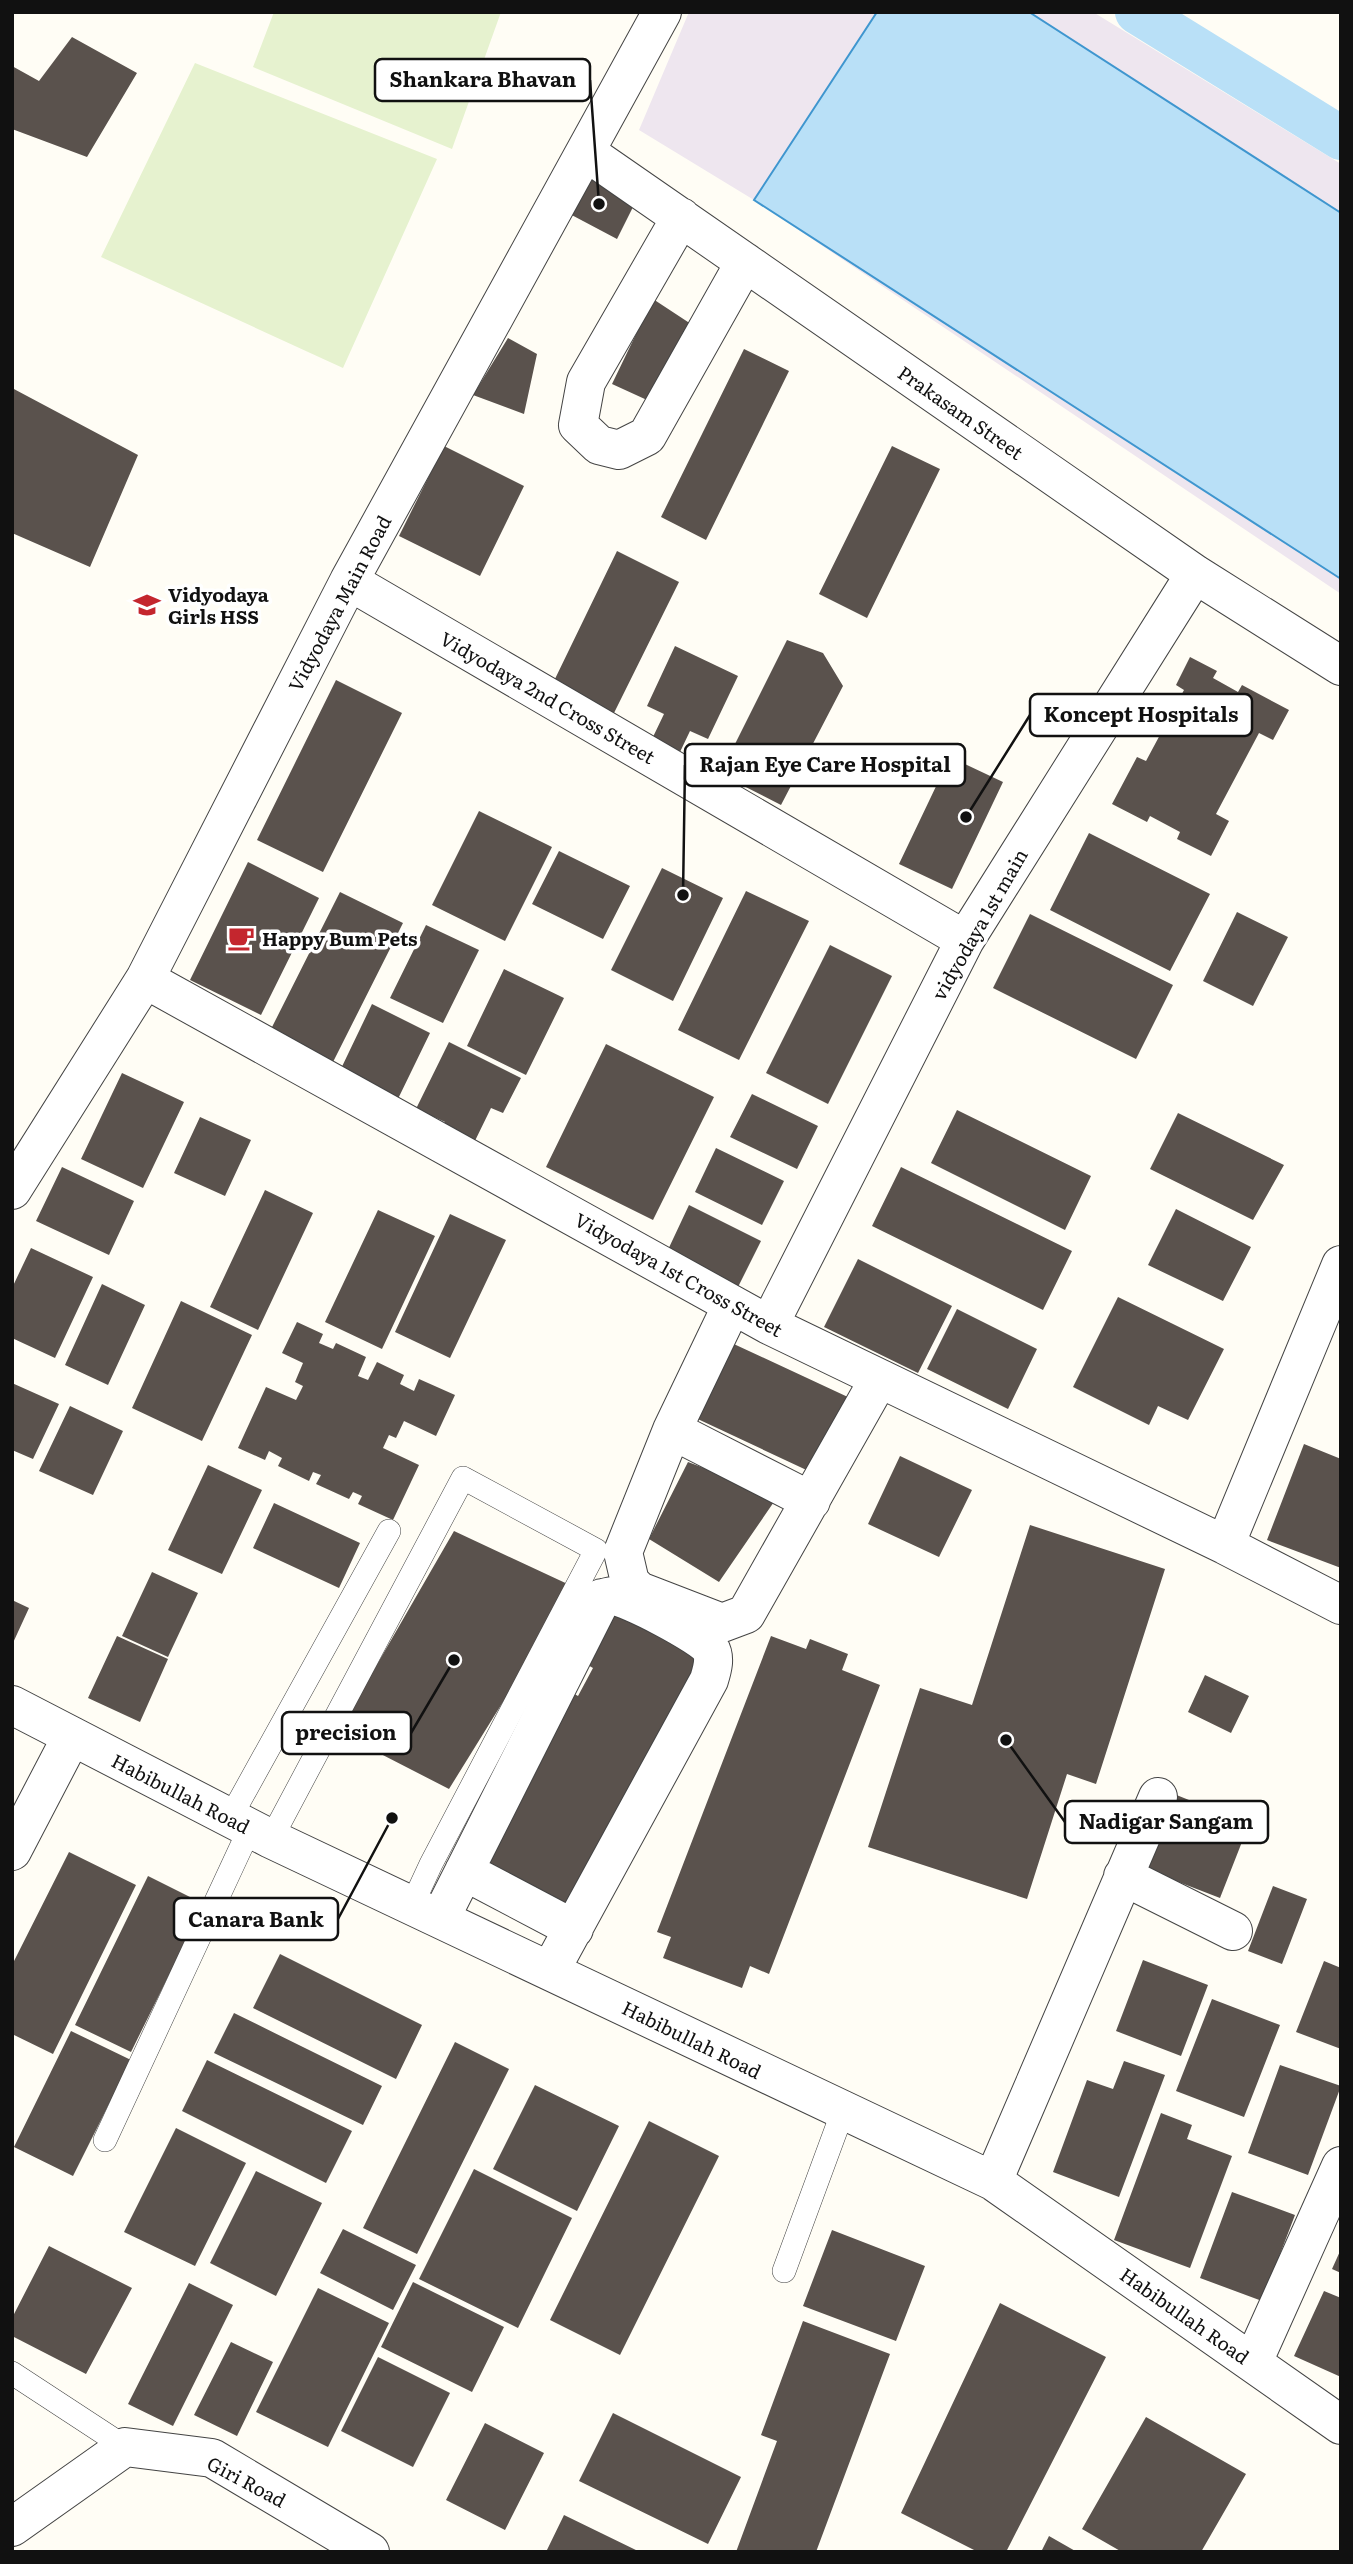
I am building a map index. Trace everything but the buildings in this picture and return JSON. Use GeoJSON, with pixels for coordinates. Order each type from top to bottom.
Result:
{"type":"FeatureCollection","features":[{"type":"Feature","properties":{"kind":"street","name":"Vidyodaya Main Road"},"geometry":{"type":"LineString","coordinates":[[12,1190],[145,979],[349,581],[662,12]]}},
{"type":"Feature","properties":{"kind":"street","name":"Prakasam Street"},"geometry":{"type":"LineString","coordinates":[[586,152],[1195,574],[1341,666]]}},
{"type":"Feature","properties":{"kind":"street"},"geometry":{"type":"LineString","coordinates":[[681,217],[586,382],[578,425],[599,445],[619,450],[647,436],[745,262]]}},
{"type":"Feature","properties":{"kind":"street","name":"vidyodaya 1st main"},"geometry":{"type":"LineString","coordinates":[[769,1325],[965,940],[1195,574]]}},
{"type":"Feature","properties":{"kind":"street","name":"Vidyodaya 2nd Cross Street"},"geometry":{"type":"LineString","coordinates":[[349,581],[965,940]]}},
{"type":"Feature","properties":{"kind":"street","name":"Vidyodaya 1st Cross Street"},"geometry":{"type":"LineString","coordinates":[[145,979],[732,1306],[1225,1545],[1341,1605]]}},
{"type":"Feature","properties":{"kind":"street"},"geometry":{"type":"LineString","coordinates":[[1225,1545],[1327,1340],[1341,1265]]}},
{"type":"Feature","properties":{"kind":"street"},"geometry":{"type":"LineString","coordinates":[[732,1306],[672,1430],[623,1552],[630,1582],[639,1591],[722,1623],[736,1620],[746,1614],[879,1379]]}},
{"type":"Feature","properties":{"kind":"street"},"geometry":{"type":"LineString","coordinates":[[672,1430],[811,1502]]}},
{"type":"Feature","properties":{"kind":"street"},"geometry":{"type":"LineString","coordinates":[[426,1912],[464,1871],[602,1598],[613,1595],[628,1600],[700,1638],[711,1649],[713,1664],[703,1692],[550,1971]]}},
{"type":"Feature","properties":{"kind":"street","name":"Habibullah Road"},"geometry":{"type":"LineString","coordinates":[[12,1705],[250,1828],[993,2181],[1341,2425]]}},
{"type":"Feature","properties":{"kind":"street"},"geometry":{"type":"LineString","coordinates":[[12,1851],[72,1736]]}},
{"type":"Feature","properties":{"kind":"street"},"geometry":{"type":"LineString","coordinates":[[993,2181],[1158,1797]]}},
{"type":"Feature","properties":{"kind":"street"},"geometry":{"type":"LineString","coordinates":[[464,1871],[574,1928]]}},
{"type":"Feature","properties":{"kind":"street"},"geometry":{"type":"LineString","coordinates":[[1122,1876],[1233,1931]]}},
{"type":"Feature","properties":{"kind":"street"},"geometry":{"type":"LineString","coordinates":[[1253,2362],[1341,2166]]}},
{"type":"Feature","properties":{"kind":"street"},"geometry":{"type":"LineString","coordinates":[[12,2527],[125,2447]]}},
{"type":"Feature","properties":{"kind":"street","name":"Giri Road"},"geometry":{"type":"LineString","coordinates":[[125,2447],[212,2458],[370,2552]]}},
{"type":"Feature","properties":{"kind":"lane"},"geometry":{"type":"LineString","coordinates":[[250,1828],[463,1478],[596,1550],[431,1864],[426,1912]]}},
{"type":"Feature","properties":{"kind":"lane"},"geometry":{"type":"LineString","coordinates":[[105,2140],[389,1531]]}},
{"type":"Feature","properties":{"kind":"lane"},"geometry":{"type":"LineString","coordinates":[[784,2271],[843,2111]]}},
{"type":"Feature","properties":{"kind":"lane"},"geometry":{"type":"LineString","coordinates":[[12,2373],[125,2447]]}},
{"type":"Feature","properties":{"kind":"shaded area"},"geometry":{"type":"Polygon","coordinates":[[[689,12],[1093,12],[1341,164],[1341,594],[754,200],[639,130],[689,12]]]}},
{"type":"Feature","properties":{"kind":"green space"},"geometry":{"type":"Polygon","coordinates":[[[274,12],[501,12],[452,149],[253,67],[274,12]]]}},
{"type":"Feature","properties":{"kind":"green space"},"geometry":{"type":"Polygon","coordinates":[[[195,63],[437,159],[343,368],[101,257],[195,63]]]}},
{"type":"Feature","properties":{"kind":"water"},"geometry":{"type":"Polygon","coordinates":[[[877,12],[1029,12],[1341,213],[1341,579],[754,200],[877,12]]]}},
{"type":"Feature","properties":{"kind":"waterway"},"geometry":{"type":"LineString","coordinates":[[1137,12],[1341,138]]}},
{"type":"Feature","properties":{"kind":"place","name":"Shankara Bhavan"},"geometry":{"type":"Point","coordinates":[599,204]}},
{"type":"Feature","properties":{"kind":"place","name":"Vidyodaya Girls HSS"},"geometry":{"type":"Point","coordinates":[147,605]}},
{"type":"Feature","properties":{"kind":"place","name":"Koncept Hospitals"},"geometry":{"type":"Point","coordinates":[966,817]}},
{"type":"Feature","properties":{"kind":"place","name":"Rajan Eye Care Hospital"},"geometry":{"type":"Point","coordinates":[683,895]}},
{"type":"Feature","properties":{"kind":"place","name":"Happy Bum Pets"},"geometry":{"type":"Point","coordinates":[241,938]}},
{"type":"Feature","properties":{"kind":"place","name":"precision"},"geometry":{"type":"Point","coordinates":[454,1660]}},
{"type":"Feature","properties":{"kind":"place","name":"Nadigar Sangam"},"geometry":{"type":"Point","coordinates":[1006,1740]}},
{"type":"Feature","properties":{"kind":"place","name":"Canara Bank"},"geometry":{"type":"Point","coordinates":[392,1818]}}]}
